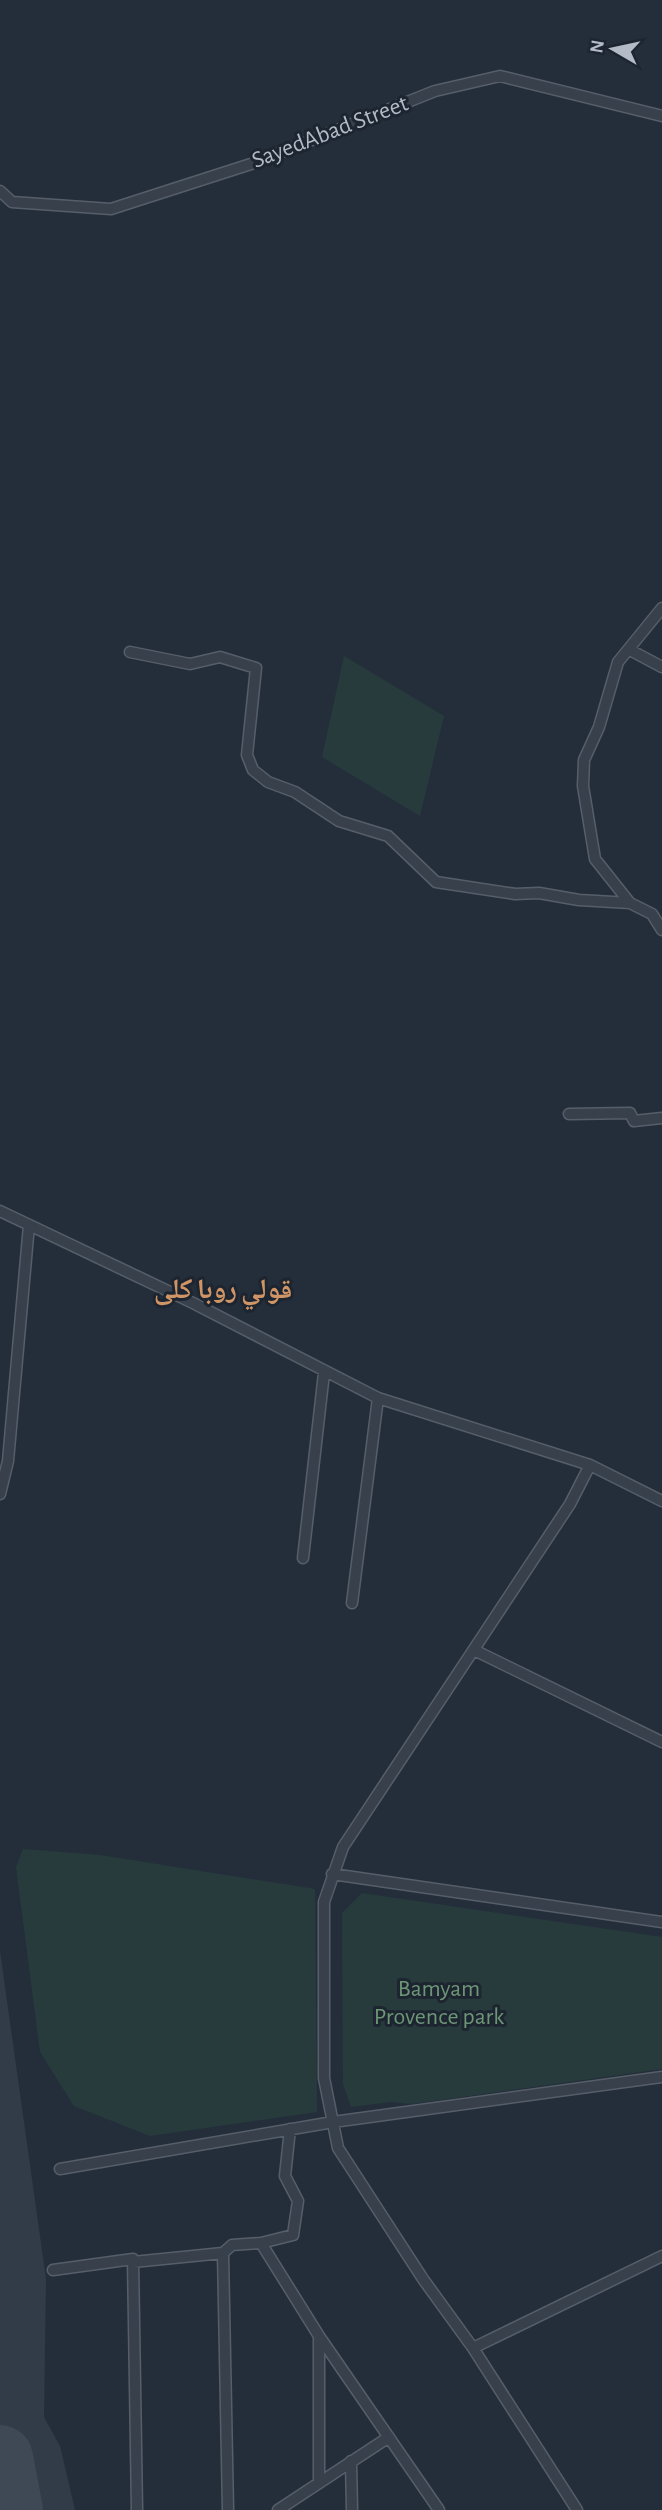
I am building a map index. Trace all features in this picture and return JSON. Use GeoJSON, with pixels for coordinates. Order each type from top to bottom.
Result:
{"type":"FeatureCollection","features":[{"type":"Feature","properties":{"kind":"street","name":"SayedAbad Street"},"geometry":{"type":"LineString","coordinates":[[0,191],[12,202],[111,209],[254,163],[435,91],[500,76],[662,116]]}},
{"type":"Feature","properties":{"kind":"street"},"geometry":{"type":"LineString","coordinates":[[630,903],[595,859],[583,786],[584,760],[599,727],[618,662],[662,608]]}},
{"type":"Feature","properties":{"kind":"street"},"geometry":{"type":"LineString","coordinates":[[630,650],[662,667]]}},
{"type":"Feature","properties":{"kind":"street"},"geometry":{"type":"LineString","coordinates":[[130,652],[190,664],[220,657],[256,668],[247,755],[253,769],[268,782],[295,792],[339,821],[388,836],[436,882],[515,894],[539,893],[579,900],[630,903],[652,914],[662,930]]}},
{"type":"Feature","properties":{"kind":"street"},"geometry":{"type":"LineString","coordinates":[[569,1114],[630,1113],[634,1121],[662,1118]]}},
{"type":"Feature","properties":{"kind":"street"},"geometry":{"type":"LineString","coordinates":[[0,1211],[193,1303],[324,1373],[378,1398],[590,1465],[662,1501]]}},
{"type":"Feature","properties":{"kind":"street"},"geometry":{"type":"LineString","coordinates":[[0,1494],[8,1461],[29,1225]]}},
{"type":"Feature","properties":{"kind":"street"},"geometry":{"type":"LineString","coordinates":[[303,1558],[324,1373]]}},
{"type":"Feature","properties":{"kind":"street"},"geometry":{"type":"LineString","coordinates":[[352,1603],[378,1398]]}},
{"type":"Feature","properties":{"kind":"street"},"geometry":{"type":"LineString","coordinates":[[577,2510],[473,2348],[362,2189],[338,2148],[324,2078],[324,1902],[343,1847],[569,1504],[590,1465]]}},
{"type":"Feature","properties":{"kind":"street"},"geometry":{"type":"LineString","coordinates":[[474,1650],[662,1742]]}},
{"type":"Feature","properties":{"kind":"street"},"geometry":{"type":"LineString","coordinates":[[332,1874],[662,1922]]}},
{"type":"Feature","properties":{"kind":"street"},"geometry":{"type":"LineString","coordinates":[[60,2169],[333,2122],[662,2077]]}},
{"type":"Feature","properties":{"kind":"street"},"geometry":{"type":"LineString","coordinates":[[53,2270],[133,2259],[133,2262],[223,2253],[232,2245],[261,2243],[293,2235],[298,2201],[285,2176],[290,2129]]}},
{"type":"Feature","properties":{"kind":"street"},"geometry":{"type":"LineString","coordinates":[[261,2243],[318,2336],[439,2510]]}},
{"type":"Feature","properties":{"kind":"street"},"geometry":{"type":"LineString","coordinates":[[223,2253],[228,2510]]}},
{"type":"Feature","properties":{"kind":"street"},"geometry":{"type":"LineString","coordinates":[[473,2348],[662,2256]]}},
{"type":"Feature","properties":{"kind":"street"},"geometry":{"type":"LineString","coordinates":[[133,2259],[137,2510]]}},
{"type":"Feature","properties":{"kind":"street"},"geometry":{"type":"LineString","coordinates":[[318,2336],[319,2483]]}},
{"type":"Feature","properties":{"kind":"street"},"geometry":{"type":"LineString","coordinates":[[278,2510],[389,2437]]}},
{"type":"Feature","properties":{"kind":"street"},"geometry":{"type":"LineString","coordinates":[[351,2461],[352,2510]]}},
{"type":"Feature","properties":{"kind":"shaded area"},"geometry":{"type":"Polygon","coordinates":[[[0,1951],[46,2279],[44,2417],[60,2446],[75,2510],[0,2510],[0,1951]]]}},
{"type":"Feature","properties":{"kind":"green space"},"geometry":{"type":"Polygon","coordinates":[[[344,656],[444,716],[420,816],[322,757],[344,656]]]}},
{"type":"Feature","properties":{"kind":"green space"},"geometry":{"type":"Polygon","coordinates":[[[23,1849],[100,1855],[315,1889],[317,2112],[150,2136],[74,2106],[40,2052],[16,1867],[23,1849]]]}},
{"type":"Feature","properties":{"kind":"green space","name":"Bamyam Provence park"},"geometry":{"type":"Polygon","coordinates":[[[362,1893],[662,1937],[662,2069],[411,2104],[390,2102],[351,2107],[343,2084],[342,1913],[362,1893]]]}},
{"type":"Feature","properties":{"kind":"runway"},"geometry":{"type":"LineString","coordinates":[[0,2458],[10,2510]]}},
{"type":"Feature","properties":{"kind":"district","name":"قولي روبا کلی"},"geometry":{"type":"Point","coordinates":[223,1290]}}]}
